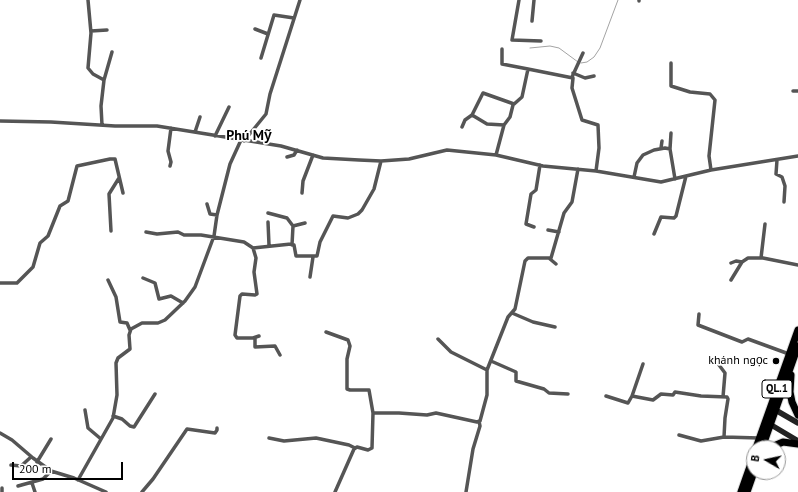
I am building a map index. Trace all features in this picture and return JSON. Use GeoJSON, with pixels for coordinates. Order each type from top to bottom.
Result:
{"type":"FeatureCollection","features":[{"type":"Feature","properties":{"kind":"highway","name":"QL.1"},"geometry":{"type":"LineString","coordinates":[[764,440],[768,423],[792,354],[798,330]]}},
{"type":"Feature","properties":{"kind":"highway","name":"QL.1"},"geometry":{"type":"LineString","coordinates":[[792,354],[798,346]]}},
{"type":"Feature","properties":{"kind":"highway"},"geometry":{"type":"LineString","coordinates":[[792,354],[790,392],[798,415]]}},
{"type":"Feature","properties":{"kind":"highway","name":"QL.1"},"geometry":{"type":"LineString","coordinates":[[760,438],[768,423]]}},
{"type":"Feature","properties":{"kind":"highway"},"geometry":{"type":"LineString","coordinates":[[786,442],[798,442]]}},
{"type":"Feature","properties":{"kind":"highway"},"geometry":{"type":"LineString","coordinates":[[741,492],[746,478]]}},
{"type":"Feature","properties":{"kind":"highway"},"geometry":{"type":"LineString","coordinates":[[747,492],[751,480]]}},
{"type":"Feature","properties":{"kind":"main road"},"geometry":{"type":"LineString","coordinates":[[773,408],[798,423]]}},
{"type":"Feature","properties":{"kind":"main road"},"geometry":{"type":"LineString","coordinates":[[768,423],[798,442]]}},
{"type":"Feature","properties":{"kind":"street"},"geometry":{"type":"LineString","coordinates":[[88,0],[91,31],[88,68],[93,74],[104,80]]}},
{"type":"Feature","properties":{"kind":"street"},"geometry":{"type":"LineString","coordinates":[[130,330],[142,323],[158,323],[165,320],[183,303],[195,287],[214,236],[216,215],[230,164],[243,140],[266,114],[270,94],[300,0]]}},
{"type":"Feature","properties":{"kind":"street"},"geometry":{"type":"LineString","coordinates":[[519,0],[512,40],[541,41]]}},
{"type":"Feature","properties":{"kind":"street"},"geometry":{"type":"LineString","coordinates":[[532,21],[534,0]]}},
{"type":"Feature","properties":{"kind":"street"},"geometry":{"type":"LineString","coordinates":[[261,58],[274,15],[294,18]]}},
{"type":"Feature","properties":{"kind":"street"},"geometry":{"type":"LineString","coordinates":[[255,29],[268,34]]}},
{"type":"Feature","properties":{"kind":"street"},"geometry":{"type":"LineString","coordinates":[[91,31],[107,30]]}},
{"type":"Feature","properties":{"kind":"street"},"geometry":{"type":"LineString","coordinates":[[502,50],[502,64],[586,78],[594,76]]}},
{"type":"Feature","properties":{"kind":"street"},"geometry":{"type":"LineString","coordinates":[[102,125],[101,102],[104,80],[112,52]]}},
{"type":"Feature","properties":{"kind":"street"},"geometry":{"type":"LineString","coordinates":[[583,53],[572,75],[572,88],[582,120],[598,125],[599,148],[596,171]]}},
{"type":"Feature","properties":{"kind":"street"},"geometry":{"type":"LineString","coordinates":[[671,63],[671,86],[690,92],[710,94],[715,100],[709,150],[711,170]]}},
{"type":"Feature","properties":{"kind":"street"},"geometry":{"type":"LineString","coordinates":[[496,155],[504,125],[510,117],[514,104],[522,97],[528,69]]}},
{"type":"Feature","properties":{"kind":"street"},"geometry":{"type":"LineString","coordinates":[[793,91],[798,91]]}},
{"type":"Feature","properties":{"kind":"street"},"geometry":{"type":"LineString","coordinates":[[462,127],[465,120],[472,115],[483,93],[514,104]]}},
{"type":"Feature","properties":{"kind":"street"},"geometry":{"type":"LineString","coordinates":[[215,136],[229,107]]}},
{"type":"Feature","properties":{"kind":"street"},"geometry":{"type":"LineString","coordinates":[[472,115],[487,124],[504,125]]}},
{"type":"Feature","properties":{"kind":"street"},"geometry":{"type":"LineString","coordinates":[[196,132],[200,117]]}},
{"type":"Feature","properties":{"kind":"street"},"geometry":{"type":"LineString","coordinates":[[0,121],[171,128],[297,150],[327,158],[382,161],[408,159],[445,150],[496,155],[540,165],[596,171],[661,182],[711,170],[798,156]]}},
{"type":"Feature","properties":{"kind":"street"},"geometry":{"type":"LineString","coordinates":[[170,166],[171,162],[168,151],[171,128]]}},
{"type":"Feature","properties":{"kind":"street"},"geometry":{"type":"LineString","coordinates":[[671,133],[670,149],[675,179]]}},
{"type":"Feature","properties":{"kind":"street"},"geometry":{"type":"LineString","coordinates":[[661,148],[662,141]]}},
{"type":"Feature","properties":{"kind":"street"},"geometry":{"type":"LineString","coordinates":[[634,177],[637,163],[643,155],[661,148],[670,149]]}},
{"type":"Feature","properties":{"kind":"street"},"geometry":{"type":"LineString","coordinates":[[287,157],[294,155],[297,150]]}},
{"type":"Feature","properties":{"kind":"street"},"geometry":{"type":"LineString","coordinates":[[302,193],[302,181],[313,155]]}},
{"type":"Feature","properties":{"kind":"street"},"geometry":{"type":"LineString","coordinates":[[0,283],[17,283],[33,267],[40,243],[48,236],[60,206],[68,201],[77,166],[114,159],[123,193]]}},
{"type":"Feature","properties":{"kind":"street"},"geometry":{"type":"LineString","coordinates":[[777,160],[776,174],[782,177],[785,186],[784,202]]}},
{"type":"Feature","properties":{"kind":"street"},"geometry":{"type":"LineString","coordinates":[[268,213],[287,218],[293,226],[292,244],[296,256],[318,255],[320,242],[333,216],[348,218],[358,214],[362,210],[374,189],[382,161]]}},
{"type":"Feature","properties":{"kind":"street"},"geometry":{"type":"LineString","coordinates":[[534,227],[526,224],[531,194],[536,190],[540,165]]}},
{"type":"Feature","properties":{"kind":"street"},"geometry":{"type":"LineString","coordinates":[[550,259],[565,212],[572,202],[578,169]]}},
{"type":"Feature","properties":{"kind":"street"},"geometry":{"type":"LineString","coordinates":[[654,234],[661,217],[674,218],[676,216],[686,176]]}},
{"type":"Feature","properties":{"kind":"street"},"geometry":{"type":"LineString","coordinates":[[111,231],[109,194],[120,177]]}},
{"type":"Feature","properties":{"kind":"street"},"geometry":{"type":"LineString","coordinates":[[207,204],[210,214],[216,215]]}},
{"type":"Feature","properties":{"kind":"street"},"geometry":{"type":"LineString","coordinates":[[268,222],[269,246]]}},
{"type":"Feature","properties":{"kind":"street"},"geometry":{"type":"LineString","coordinates":[[293,226],[305,223]]}},
{"type":"Feature","properties":{"kind":"street"},"geometry":{"type":"LineString","coordinates":[[761,258],[765,224]]}},
{"type":"Feature","properties":{"kind":"street"},"geometry":{"type":"LineString","coordinates":[[548,230],[558,232]]}},
{"type":"Feature","properties":{"kind":"street"},"geometry":{"type":"LineString","coordinates":[[146,232],[157,234],[178,232],[184,235],[214,236],[245,242],[253,248],[256,258],[254,272],[257,294],[254,296],[242,294],[240,296],[235,335],[237,338],[255,338],[259,336]]}},
{"type":"Feature","properties":{"kind":"street"},"geometry":{"type":"LineString","coordinates":[[253,248],[292,244]]}},
{"type":"Feature","properties":{"kind":"street"},"geometry":{"type":"LineString","coordinates":[[310,277],[313,256]]}},
{"type":"Feature","properties":{"kind":"street"},"geometry":{"type":"LineString","coordinates":[[466,492],[473,449],[480,427],[479,421],[487,396],[488,370],[508,317],[516,306],[526,260],[528,258],[550,259],[556,264]]}},
{"type":"Feature","properties":{"kind":"street"},"geometry":{"type":"LineString","coordinates":[[731,280],[742,262],[748,258],[761,258],[798,265]]}},
{"type":"Feature","properties":{"kind":"street"},"geometry":{"type":"LineString","coordinates":[[731,263],[736,261],[742,262]]}},
{"type":"Feature","properties":{"kind":"street"},"geometry":{"type":"LineString","coordinates":[[143,278],[155,283],[160,299],[171,296],[183,303]]}},
{"type":"Feature","properties":{"kind":"street"},"geometry":{"type":"LineString","coordinates":[[78,480],[90,455],[101,439],[113,416],[117,395],[116,364],[118,358],[130,349],[130,330],[127,323],[120,322],[116,297],[108,280]]}},
{"type":"Feature","properties":{"kind":"street"},"geometry":{"type":"LineString","coordinates":[[512,313],[533,322],[555,327]]}},
{"type":"Feature","properties":{"kind":"street"},"geometry":{"type":"LineString","coordinates":[[699,314],[698,325],[742,342],[748,339],[792,354]]}},
{"type":"Feature","properties":{"kind":"street"},"geometry":{"type":"LineString","coordinates":[[269,438],[284,441],[316,438],[351,445],[355,448],[368,450],[372,448],[373,413],[369,390],[347,389],[347,359],[350,346],[348,340],[326,332]]}},
{"type":"Feature","properties":{"kind":"street"},"geometry":{"type":"LineString","coordinates":[[255,338],[256,347],[275,346],[280,355]]}},
{"type":"Feature","properties":{"kind":"street"},"geometry":{"type":"LineString","coordinates":[[438,339],[451,352],[488,370]]}},
{"type":"Feature","properties":{"kind":"street"},"geometry":{"type":"LineString","coordinates":[[491,361],[516,372],[516,381],[544,389],[549,393],[568,394]]}},
{"type":"Feature","properties":{"kind":"street"},"geometry":{"type":"LineString","coordinates":[[606,396],[628,403],[632,396],[643,364]]}},
{"type":"Feature","properties":{"kind":"street"},"geometry":{"type":"LineString","coordinates":[[718,365],[725,373],[724,396]]}},
{"type":"Feature","properties":{"kind":"street"},"geometry":{"type":"LineString","coordinates":[[632,396],[653,400],[661,394],[673,395],[675,392],[701,396],[724,396],[728,399],[724,437]]}},
{"type":"Feature","properties":{"kind":"street"},"geometry":{"type":"LineString","coordinates":[[113,416],[122,419],[130,426],[134,427],[155,394]]}},
{"type":"Feature","properties":{"kind":"street"},"geometry":{"type":"LineString","coordinates":[[85,410],[88,428],[101,439]]}},
{"type":"Feature","properties":{"kind":"street"},"geometry":{"type":"LineString","coordinates":[[373,413],[427,415],[436,413],[479,421]]}},
{"type":"Feature","properties":{"kind":"street"},"geometry":{"type":"LineString","coordinates":[[142,492],[153,479],[187,429],[215,433],[217,428]]}},
{"type":"Feature","properties":{"kind":"street"},"geometry":{"type":"LineString","coordinates":[[0,433],[12,440],[37,462],[50,471],[78,480],[106,492]]}},
{"type":"Feature","properties":{"kind":"street"},"geometry":{"type":"LineString","coordinates":[[678,435],[702,441],[724,437],[760,438]]}},
{"type":"Feature","properties":{"kind":"street"},"geometry":{"type":"LineString","coordinates":[[37,462],[51,439]]}},
{"type":"Feature","properties":{"kind":"street"},"geometry":{"type":"LineString","coordinates":[[335,492],[355,448]]}},
{"type":"Feature","properties":{"kind":"street"},"geometry":{"type":"LineString","coordinates":[[11,465],[21,466],[31,457]]}},
{"type":"Feature","properties":{"kind":"street"},"geometry":{"type":"LineString","coordinates":[[18,486],[43,479],[50,471]]}},
{"type":"Feature","properties":{"kind":"street"},"geometry":{"type":"LineString","coordinates":[[32,483],[35,492]]}},
{"type":"Feature","properties":{"kind":"waterway"},"geometry":{"type":"LineString","coordinates":[[581,63],[587,62],[594,57],[600,48],[618,0]]}},
{"type":"Feature","properties":{"kind":"waterway"},"geometry":{"type":"LineString","coordinates":[[530,48],[550,46],[559,48],[578,62]]}},
{"type":"Feature","properties":{"kind":"place","name":"khánh ngọc"},"geometry":{"type":"Point","coordinates":[776,361]}},
{"type":"Feature","properties":{"kind":"district","name":"Phú Mỹ"},"geometry":{"type":"Point","coordinates":[249,136]}}]}
